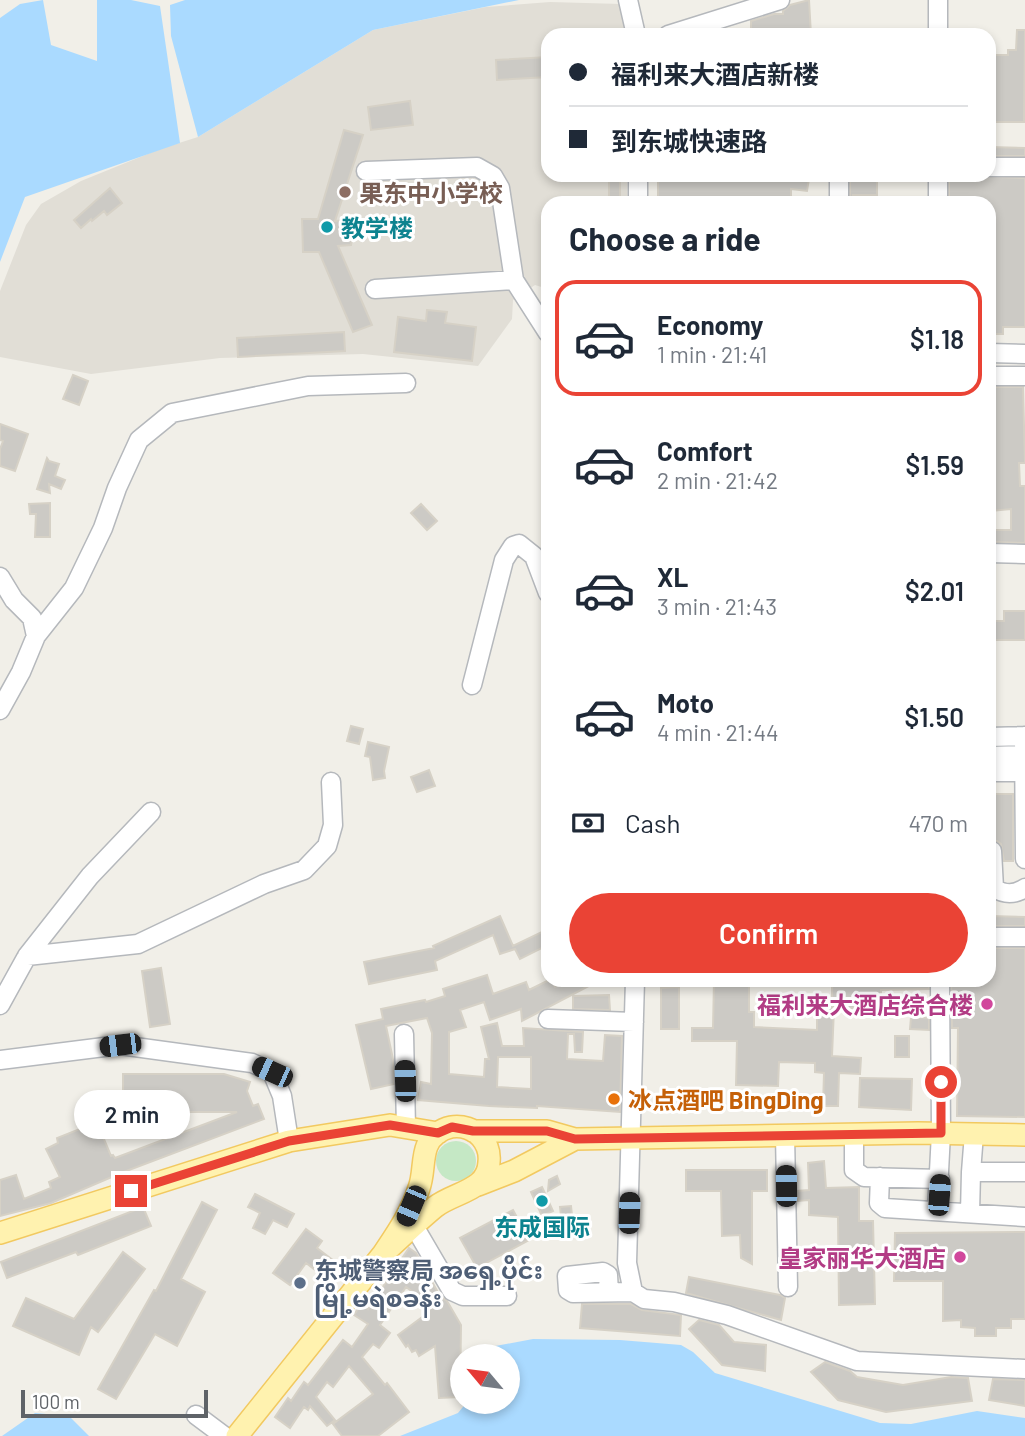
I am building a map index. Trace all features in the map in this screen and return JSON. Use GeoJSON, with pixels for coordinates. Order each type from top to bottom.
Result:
{"type":"FeatureCollection","features":[{"type":"Feature","properties":{"kind":"main road"},"geometry":{"type":"LineString","coordinates":[[0,1233],[289,1141],[390,1125],[438,1133]]}},
{"type":"Feature","properties":{"kind":"main road"},"geometry":{"type":"LineString","coordinates":[[237,1436],[404,1224],[419,1189],[427,1145],[438,1133],[452,1127],[473,1131],[547,1131],[575,1139],[941,1133],[1025,1135]]}},
{"type":"Feature","properties":{"kind":"main road"},"geometry":{"type":"LineString","coordinates":[[425,1167],[436,1186],[446,1191],[470,1189],[485,1177],[490,1156],[487,1146],[473,1131]]}},
{"type":"Feature","properties":{"kind":"main road"},"geometry":{"type":"LineString","coordinates":[[383,1254],[438,1205],[514,1171],[575,1139]]}},
{"type":"Feature","properties":{"kind":"street"},"geometry":{"type":"LineString","coordinates":[[690,28],[780,0]]}},
{"type":"Feature","properties":{"kind":"street"},"geometry":{"type":"LineString","coordinates":[[938,28],[939,0]]}},
{"type":"Feature","properties":{"kind":"street"},"geometry":{"type":"LineString","coordinates":[[630,5],[635,28]]}},
{"type":"Feature","properties":{"kind":"street"},"geometry":{"type":"LineString","coordinates":[[366,171],[477,167],[493,176],[500,188],[514,280],[541,322]]}},
{"type":"Feature","properties":{"kind":"street"},"geometry":{"type":"LineString","coordinates":[[996,167],[1025,167]]}},
{"type":"Feature","properties":{"kind":"street"},"geometry":{"type":"LineString","coordinates":[[375,289],[514,280]]}},
{"type":"Feature","properties":{"kind":"street"},"geometry":{"type":"LineString","coordinates":[[996,353],[1025,354]]}},
{"type":"Feature","properties":{"kind":"street"},"geometry":{"type":"LineString","coordinates":[[996,376],[1025,376]]}},
{"type":"Feature","properties":{"kind":"street"},"geometry":{"type":"LineString","coordinates":[[0,710],[21,672],[36,636],[74,589],[103,528],[117,488],[139,440],[173,413],[308,386],[406,383]]}},
{"type":"Feature","properties":{"kind":"street"},"geometry":{"type":"LineString","coordinates":[[472,685],[504,560],[513,546],[519,544],[534,556],[541,574]]}},
{"type":"Feature","properties":{"kind":"street"},"geometry":{"type":"LineString","coordinates":[[996,553],[1025,554]]}},
{"type":"Feature","properties":{"kind":"street"},"geometry":{"type":"LineString","coordinates":[[0,577],[14,600],[32,618],[36,636]]}},
{"type":"Feature","properties":{"kind":"street"},"geometry":{"type":"LineString","coordinates":[[996,737],[1024,736],[1025,859]]}},
{"type":"Feature","properties":{"kind":"street"},"geometry":{"type":"LineString","coordinates":[[996,757],[1024,761]]}},
{"type":"Feature","properties":{"kind":"street"},"geometry":{"type":"LineString","coordinates":[[996,770],[1024,761]]}},
{"type":"Feature","properties":{"kind":"street"},"geometry":{"type":"LineString","coordinates":[[27,956],[138,944],[264,884],[304,870],[327,846],[333,825],[331,782]]}},
{"type":"Feature","properties":{"kind":"street"},"geometry":{"type":"LineString","coordinates":[[0,1005],[27,956],[90,876],[151,812]]}},
{"type":"Feature","properties":{"kind":"street"},"geometry":{"type":"LineString","coordinates":[[996,889],[1008,894],[1018,893],[1025,888]]}},
{"type":"Feature","properties":{"kind":"street"},"geometry":{"type":"LineString","coordinates":[[996,937],[1025,937]]}},
{"type":"Feature","properties":{"kind":"street"},"geometry":{"type":"LineString","coordinates":[[633,1292],[627,1262],[635,987]]}},
{"type":"Feature","properties":{"kind":"street"},"geometry":{"type":"LineString","coordinates":[[937,1210],[941,1133],[940,987]]}},
{"type":"Feature","properties":{"kind":"street"},"geometry":{"type":"LineString","coordinates":[[548,1019],[634,1022]]}},
{"type":"Feature","properties":{"kind":"street"},"geometry":{"type":"LineString","coordinates":[[404,1034],[406,1128]]}},
{"type":"Feature","properties":{"kind":"street"},"geometry":{"type":"LineString","coordinates":[[0,1060],[120,1045],[252,1063],[272,1072],[282,1096],[289,1141]]}},
{"type":"Feature","properties":{"kind":"street"},"geometry":{"type":"LineString","coordinates":[[854,1134],[854,1170],[864,1177],[940,1179]]}},
{"type":"Feature","properties":{"kind":"street"},"geometry":{"type":"LineString","coordinates":[[970,1213],[974,1134]]}},
{"type":"Feature","properties":{"kind":"street"},"geometry":{"type":"LineString","coordinates":[[785,1135],[788,1287]]}},
{"type":"Feature","properties":{"kind":"street"},"geometry":{"type":"LineString","coordinates":[[971,1172],[1025,1172]]}},
{"type":"Feature","properties":{"kind":"street"},"geometry":{"type":"LineString","coordinates":[[880,1177],[881,1206],[1025,1217]]}},
{"type":"Feature","properties":{"kind":"street"},"geometry":{"type":"LineString","coordinates":[[414,1226],[452,1291],[463,1296],[507,1296]]}},
{"type":"Feature","properties":{"kind":"street"},"geometry":{"type":"LineString","coordinates":[[609,1292],[633,1292],[644,1299],[674,1302],[727,1315],[857,1361],[1025,1369]]}},
{"type":"Feature","properties":{"kind":"street"},"geometry":{"type":"LineString","coordinates":[[196,1415],[224,1436]]}},
{"type":"Feature","properties":{"kind":"shaded area","name":"果东中小学校"},"geometry":{"type":"Polygon","coordinates":[[[550,2],[621,4],[625,28],[541,28],[541,182],[627,182],[627,196],[541,196],[541,287],[535,285],[513,300],[512,319],[478,366],[363,354],[220,358],[91,374],[0,357],[0,291],[26,225],[41,204],[81,181],[160,149],[198,137],[373,30],[486,7],[550,2]]]}},
{"type":"Feature","properties":{"kind":"green space"},"geometry":{"type":"Polygon","coordinates":[[[456,1141],[470,1147],[476,1161],[470,1175],[456,1181],[442,1175],[436,1161],[442,1147],[456,1141]]]}},
{"type":"Feature","properties":{"kind":"water"},"geometry":{"type":"Polygon","coordinates":[[[43,0],[51,45],[97,61],[97,0],[131,0],[160,6],[180,143],[25,197],[0,262],[0,18],[20,4],[43,0]]]}},
{"type":"Feature","properties":{"kind":"water"},"geometry":{"type":"Polygon","coordinates":[[[185,0],[519,0],[373,30],[198,137],[171,36],[170,5],[185,0]]]}},
{"type":"Feature","properties":{"kind":"water"},"geometry":{"type":"Polygon","coordinates":[[[533,1339],[620,1340],[681,1345],[693,1352],[715,1373],[880,1423],[911,1424],[977,1411],[1025,1418],[1025,1436],[400,1436],[455,1414],[520,1414],[520,1344],[506,1344],[533,1339]]]}},
{"type":"Feature","properties":{"kind":"water"},"geometry":{"type":"Polygon","coordinates":[[[35,1413],[69,1416],[89,1436],[2,1436],[35,1413]]]}},
{"type":"Feature","properties":{"kind":"building"},"geometry":{"type":"Polygon","coordinates":[[[809,0],[811,28],[751,28],[751,21],[783,14],[790,5],[809,0]]]}},
{"type":"Feature","properties":{"kind":"building"},"geometry":{"type":"Polygon","coordinates":[[[1017,30],[1025,30],[1024,122],[996,122],[996,55],[1008,55],[1008,50],[1016,50],[1017,30]]]}},
{"type":"Feature","properties":{"kind":"building"},"geometry":{"type":"Polygon","coordinates":[[[541,57],[541,77],[497,80],[496,60],[541,57]]]}},
{"type":"Feature","properties":{"kind":"building"},"geometry":{"type":"Polygon","coordinates":[[[410,101],[413,125],[371,130],[368,107],[410,101]]]}},
{"type":"Feature","properties":{"kind":"building","name":"教学楼"},"geometry":{"type":"Polygon","coordinates":[[[344,130],[363,135],[335,221],[350,220],[353,233],[351,245],[338,246],[372,325],[353,332],[319,252],[303,252],[302,219],[318,219],[344,130]]]}},
{"type":"Feature","properties":{"kind":"building"},"geometry":{"type":"Polygon","coordinates":[[[996,147],[1025,148],[1025,156],[996,156],[996,147]]]}},
{"type":"Feature","properties":{"kind":"building"},"geometry":{"type":"Polygon","coordinates":[[[996,177],[1025,178],[1025,327],[1003,327],[1003,334],[996,334],[996,196],[949,196],[949,182],[996,182],[996,177]]]}},
{"type":"Feature","properties":{"kind":"building"},"geometry":{"type":"Polygon","coordinates":[[[609,182],[620,182],[620,196],[609,196],[609,182]]]}},
{"type":"Feature","properties":{"kind":"building"},"geometry":{"type":"Polygon","coordinates":[[[658,182],[808,182],[807,191],[791,189],[791,196],[658,196],[658,182]]]}},
{"type":"Feature","properties":{"kind":"building"},"geometry":{"type":"Polygon","coordinates":[[[850,182],[877,182],[877,195],[850,196],[850,182]]]}},
{"type":"Feature","properties":{"kind":"building"},"geometry":{"type":"Polygon","coordinates":[[[110,188],[122,203],[107,215],[104,211],[81,228],[74,220],[110,188]]]}},
{"type":"Feature","properties":{"kind":"building"},"geometry":{"type":"Polygon","coordinates":[[[427,310],[447,312],[445,323],[476,327],[472,361],[394,352],[398,317],[426,321],[427,310]]]}},
{"type":"Feature","properties":{"kind":"building"},"geometry":{"type":"Polygon","coordinates":[[[344,332],[345,351],[238,357],[237,338],[344,332]]]}},
{"type":"Feature","properties":{"kind":"building"},"geometry":{"type":"Polygon","coordinates":[[[73,375],[88,381],[79,405],[63,399],[73,375]]]}},
{"type":"Feature","properties":{"kind":"building"},"geometry":{"type":"Polygon","coordinates":[[[996,387],[1023,387],[1025,463],[1019,463],[1020,486],[1025,486],[1025,543],[996,542],[996,530],[1011,530],[1011,509],[996,510],[996,387]]]}},
{"type":"Feature","properties":{"kind":"building"},"geometry":{"type":"Polygon","coordinates":[[[0,424],[28,434],[15,471],[0,466],[3,441],[0,440],[0,424]]]}},
{"type":"Feature","properties":{"kind":"building"},"geometry":{"type":"Polygon","coordinates":[[[47,458],[59,464],[55,476],[65,480],[61,489],[49,484],[50,493],[37,489],[47,458]]]}},
{"type":"Feature","properties":{"kind":"building"},"geometry":{"type":"Polygon","coordinates":[[[50,503],[50,537],[35,537],[36,514],[30,514],[29,504],[50,503]]]}},
{"type":"Feature","properties":{"kind":"building"},"geometry":{"type":"Polygon","coordinates":[[[421,504],[437,521],[427,530],[411,513],[421,504]]]}},
{"type":"Feature","properties":{"kind":"building"},"geometry":{"type":"Polygon","coordinates":[[[1004,611],[1025,611],[1025,640],[996,640],[996,621],[1004,621],[1004,611]]]}},
{"type":"Feature","properties":{"kind":"building"},"geometry":{"type":"Polygon","coordinates":[[[351,726],[363,729],[359,744],[347,741],[351,726]]]}},
{"type":"Feature","properties":{"kind":"building"},"geometry":{"type":"Polygon","coordinates":[[[368,742],[389,747],[385,778],[373,780],[370,757],[365,756],[368,742]]]}},
{"type":"Feature","properties":{"kind":"building"},"geometry":{"type":"Polygon","coordinates":[[[429,770],[435,786],[417,792],[411,777],[429,770]]]}},
{"type":"Feature","properties":{"kind":"building"},"geometry":{"type":"Polygon","coordinates":[[[996,794],[1013,794],[1013,861],[1004,861],[1001,844],[997,841],[996,794]]]}},
{"type":"Feature","properties":{"kind":"building"},"geometry":{"type":"Polygon","coordinates":[[[500,916],[513,946],[541,932],[541,948],[520,959],[515,949],[500,954],[493,935],[435,961],[437,970],[369,984],[364,962],[434,948],[433,946],[500,916]]]}},
{"type":"Feature","properties":{"kind":"building"},"geometry":{"type":"Polygon","coordinates":[[[996,916],[1025,917],[1025,926],[996,926],[996,916]]]}},
{"type":"Feature","properties":{"kind":"building"},"geometry":{"type":"Polygon","coordinates":[[[996,948],[1025,948],[1025,1117],[957,1116],[958,1028],[952,1028],[951,987],[996,987],[996,948]]]}},
{"type":"Feature","properties":{"kind":"building"},"geometry":{"type":"Polygon","coordinates":[[[161,968],[170,1024],[150,1027],[142,971],[161,968]]]}},
{"type":"Feature","properties":{"kind":"building"},"geometry":{"type":"Polygon","coordinates":[[[487,975],[493,994],[526,982],[529,990],[541,984],[541,987],[587,987],[522,1021],[521,1009],[490,1020],[484,1002],[460,1010],[466,1027],[449,1032],[449,1074],[484,1077],[485,1059],[489,1059],[481,1027],[497,1023],[502,1046],[524,1046],[523,1028],[583,1032],[582,1052],[575,1052],[574,1034],[568,1034],[567,1059],[603,1061],[605,1035],[622,1036],[620,1112],[418,1100],[421,1082],[431,1084],[432,1033],[427,1018],[386,1026],[393,1059],[394,1084],[371,1089],[356,1025],[383,1019],[381,1009],[445,996],[443,989],[487,975]],[[498,1057],[497,1087],[531,1089],[531,1057],[498,1057]]]}},
{"type":"Feature","properties":{"kind":"building"},"geometry":{"type":"Polygon","coordinates":[[[679,987],[679,1029],[661,1029],[661,988],[679,987]]]}},
{"type":"Feature","properties":{"kind":"building"},"geometry":{"type":"Polygon","coordinates":[[[714,987],[749,987],[749,1012],[754,1012],[754,1027],[817,1030],[817,1008],[834,1008],[832,1056],[861,1058],[860,1074],[839,1073],[838,1106],[823,1106],[824,1073],[815,1072],[815,1063],[779,1062],[778,1086],[736,1085],[737,1041],[692,1041],[692,1028],[713,1028],[714,987]]]}},
{"type":"Feature","properties":{"kind":"building"},"geometry":{"type":"Polygon","coordinates":[[[832,987],[929,987],[881,990],[881,1008],[832,1008],[832,987]]]}},
{"type":"Feature","properties":{"kind":"building"},"geometry":{"type":"Polygon","coordinates":[[[609,995],[610,1010],[573,1009],[573,996],[609,995]]]}},
{"type":"Feature","properties":{"kind":"building"},"geometry":{"type":"Polygon","coordinates":[[[911,1017],[929,1018],[929,1030],[910,1029],[911,1017]]]}},
{"type":"Feature","properties":{"kind":"building"},"geometry":{"type":"Polygon","coordinates":[[[895,1036],[909,1036],[909,1057],[895,1057],[895,1036]]]}},
{"type":"Feature","properties":{"kind":"building"},"geometry":{"type":"Polygon","coordinates":[[[123,1074],[224,1074],[250,1082],[247,1091],[253,1106],[258,1104],[264,1119],[121,1173],[51,1203],[0,1216],[0,1180],[16,1175],[24,1199],[51,1188],[49,1182],[60,1177],[46,1149],[58,1143],[57,1138],[100,1121],[105,1104],[123,1110],[123,1074]],[[127,1112],[129,1127],[101,1132],[111,1156],[115,1158],[237,1112],[127,1112]]]}},
{"type":"Feature","properties":{"kind":"building"},"geometry":{"type":"Polygon","coordinates":[[[860,1078],[912,1079],[911,1110],[859,1107],[860,1078]]]}},
{"type":"Feature","properties":{"kind":"building"},"geometry":{"type":"Polygon","coordinates":[[[824,1161],[826,1188],[859,1187],[859,1221],[873,1221],[875,1304],[839,1305],[838,1217],[809,1215],[809,1200],[798,1201],[797,1191],[809,1190],[808,1163],[824,1161]]]}},
{"type":"Feature","properties":{"kind":"building"},"geometry":{"type":"Polygon","coordinates":[[[686,1170],[767,1170],[767,1191],[752,1191],[752,1264],[741,1258],[740,1235],[722,1236],[721,1191],[686,1191],[686,1170]]]}},
{"type":"Feature","properties":{"kind":"building"},"geometry":{"type":"Polygon","coordinates":[[[557,1176],[560,1184],[548,1191],[549,1180],[557,1176]]]}},
{"type":"Feature","properties":{"kind":"building","name":"东成国际"},"geometry":{"type":"Polygon","coordinates":[[[542,1187],[553,1211],[542,1216],[531,1192],[542,1187]]]}},
{"type":"Feature","properties":{"kind":"building"},"geometry":{"type":"Polygon","coordinates":[[[255,1194],[294,1214],[287,1227],[273,1220],[265,1234],[253,1228],[260,1213],[248,1207],[255,1194]]]}},
{"type":"Feature","properties":{"kind":"building"},"geometry":{"type":"Polygon","coordinates":[[[202,1202],[217,1210],[181,1279],[205,1292],[177,1346],[155,1334],[116,1399],[98,1389],[154,1290],[156,1291],[202,1202]]]}},
{"type":"Feature","properties":{"kind":"building"},"geometry":{"type":"Polygon","coordinates":[[[571,1206],[572,1215],[561,1216],[560,1207],[571,1206]]]}},
{"type":"Feature","properties":{"kind":"building"},"geometry":{"type":"Polygon","coordinates":[[[143,1207],[151,1226],[78,1255],[76,1252],[7,1278],[1,1262],[143,1207]]]}},
{"type":"Feature","properties":{"kind":"building"},"geometry":{"type":"Polygon","coordinates":[[[513,1210],[529,1240],[477,1268],[460,1238],[513,1210]]]}},
{"type":"Feature","properties":{"kind":"building"},"geometry":{"type":"Polygon","coordinates":[[[306,1229],[322,1241],[317,1248],[334,1261],[323,1276],[306,1263],[290,1285],[273,1273],[306,1229]]]}},
{"type":"Feature","properties":{"kind":"building","name":"皇家丽华大酒店"},"geometry":{"type":"Polygon","coordinates":[[[1025,1232],[1025,1319],[1011,1319],[1011,1328],[996,1328],[996,1336],[975,1336],[975,1328],[961,1327],[961,1320],[943,1321],[943,1281],[894,1281],[895,1233],[1025,1232]]]}},
{"type":"Feature","properties":{"kind":"building"},"geometry":{"type":"Polygon","coordinates":[[[409,1248],[416,1253],[440,1296],[447,1301],[461,1325],[461,1344],[450,1344],[450,1397],[439,1398],[435,1346],[419,1356],[416,1350],[412,1352],[408,1345],[406,1347],[398,1335],[429,1312],[421,1298],[406,1287],[380,1325],[390,1333],[379,1348],[373,1344],[362,1357],[385,1385],[387,1383],[409,1412],[378,1436],[342,1436],[333,1424],[373,1394],[349,1366],[333,1387],[327,1382],[316,1397],[335,1420],[327,1426],[310,1406],[308,1410],[304,1407],[290,1428],[275,1417],[288,1398],[291,1401],[304,1382],[308,1385],[343,1340],[352,1347],[368,1324],[354,1315],[361,1304],[368,1309],[409,1248]]]}},
{"type":"Feature","properties":{"kind":"building"},"geometry":{"type":"Polygon","coordinates":[[[123,1252],[145,1269],[98,1332],[91,1327],[79,1355],[13,1326],[26,1298],[74,1319],[123,1252]]]}},
{"type":"Feature","properties":{"kind":"building"},"geometry":{"type":"Polygon","coordinates":[[[689,1277],[780,1295],[785,1298],[781,1320],[686,1293],[689,1277]]]}},
{"type":"Feature","properties":{"kind":"building"},"geometry":{"type":"Polygon","coordinates":[[[582,1304],[631,1304],[642,1310],[681,1315],[680,1336],[580,1328],[582,1304]]]}},
{"type":"Feature","properties":{"kind":"building"},"geometry":{"type":"Polygon","coordinates":[[[699,1320],[719,1325],[734,1342],[766,1345],[765,1371],[722,1365],[689,1329],[699,1320]]]}},
{"type":"Feature","properties":{"kind":"building"},"geometry":{"type":"Polygon","coordinates":[[[825,1362],[850,1371],[857,1377],[903,1385],[951,1377],[968,1378],[972,1401],[886,1412],[838,1400],[811,1372],[825,1362]]]}},
{"type":"Feature","properties":{"kind":"building"},"geometry":{"type":"Polygon","coordinates":[[[993,1379],[1025,1380],[1025,1406],[989,1400],[993,1379]]]}},
{"type":"Feature","properties":{"kind":"place","name":"果东中小学校"},"geometry":{"type":"Point","coordinates":[345,192]}},
{"type":"Feature","properties":{"kind":"place","name":"教学楼"},"geometry":{"type":"Point","coordinates":[327,227]}},
{"type":"Feature","properties":{"kind":"place","name":"福利来大酒店综合楼"},"geometry":{"type":"Point","coordinates":[987,1004]}},
{"type":"Feature","properties":{"kind":"place","name":"冰点酒吧 BingDing"},"geometry":{"type":"Point","coordinates":[614,1099]}},
{"type":"Feature","properties":{"kind":"place","name":"东成国际"},"geometry":{"type":"Point","coordinates":[542,1201]}},
{"type":"Feature","properties":{"kind":"place","name":"皇家丽华大酒店"},"geometry":{"type":"Point","coordinates":[960,1257]}},
{"type":"Feature","properties":{"kind":"place","name":"东城警察局 အရှေ့ပိုင်း မြို့မရဲစခန်း"},"geometry":{"type":"Point","coordinates":[300,1283]}},
{"type":"Feature","properties":{"kind":"route"},"geometry":{"type":"LineString","coordinates":[[131,1191],[289,1141],[390,1125],[438,1133],[452,1127],[473,1131],[547,1131],[575,1139],[941,1133],[941,1082]]}}]}
